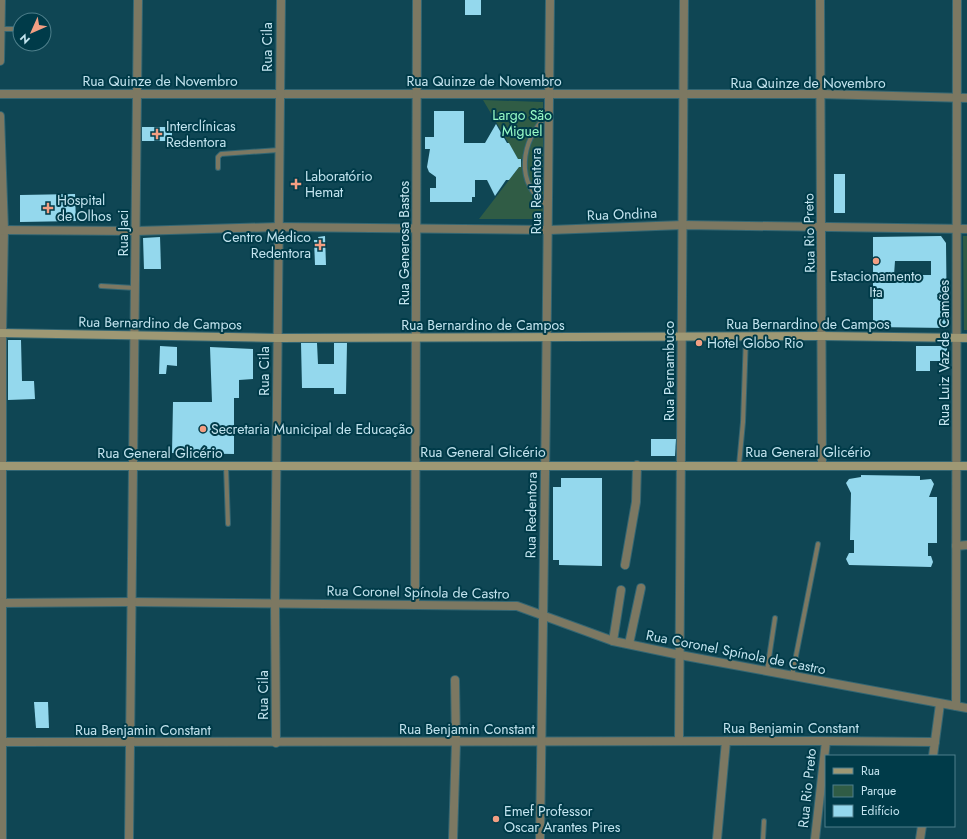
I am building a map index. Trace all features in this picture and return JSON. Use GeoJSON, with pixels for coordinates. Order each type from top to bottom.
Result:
{"type":"FeatureCollection","features":[{"type":"Feature","properties":{"kind":"street"},"geometry":{"type":"LineString","coordinates":[[0,61],[1,0]]}},
{"type":"Feature","properties":{"kind":"street","name":"Rua Jaci"},"geometry":{"type":"LineString","coordinates":[[129,839],[131,602],[136,336],[138,0]]}},
{"type":"Feature","properties":{"kind":"street","name":"Rua Cila"},"geometry":{"type":"LineString","coordinates":[[276,743],[275,604],[281,0]]}},
{"type":"Feature","properties":{"kind":"street","name":"Rua Generosa Bastos"},"geometry":{"type":"LineString","coordinates":[[415,605],[417,0]]}},
{"type":"Feature","properties":{"kind":"street","name":"Rua Redentora"},"geometry":{"type":"LineString","coordinates":[[540,839],[546,338],[550,207],[550,0]]}},
{"type":"Feature","properties":{"kind":"street","name":"Rua Pernambuco"},"geometry":{"type":"LineString","coordinates":[[679,741],[684,0]]}},
{"type":"Feature","properties":{"kind":"street","name":"Rua Rio Preto"},"geometry":{"type":"LineString","coordinates":[[820,0],[822,465]]}},
{"type":"Feature","properties":{"kind":"street","name":"Rua Luiz Vaz de Camões"},"geometry":{"type":"LineString","coordinates":[[956,706],[957,0]]}},
{"type":"Feature","properties":{"kind":"street","name":"Rua Quinze de Novembro"},"geometry":{"type":"LineString","coordinates":[[0,94],[137,93],[684,96],[820,94],[967,98]]}},
{"type":"Feature","properties":{"kind":"street"},"geometry":{"type":"LineString","coordinates":[[0,116],[2,230],[0,742],[2,839]]}},
{"type":"Feature","properties":{"kind":"street","name":"Rua Ondina"},"geometry":{"type":"LineString","coordinates":[[2,230],[136,231],[278,227],[549,230],[683,225],[967,229]]}},
{"type":"Feature","properties":{"kind":"street","name":"Rua Bernardino de Campos"},"geometry":{"type":"LineString","coordinates":[[1,333],[277,338],[822,336],[967,338]]}},
{"type":"Feature","properties":{"kind":"street","name":"Rua General Glicério"},"geometry":{"type":"LineString","coordinates":[[1,466],[416,466],[681,464],[967,466]]}},
{"type":"Feature","properties":{"kind":"street"},"geometry":{"type":"LineString","coordinates":[[625,565],[636,502],[637,465]]}},
{"type":"Feature","properties":{"kind":"street"},"geometry":{"type":"LineString","coordinates":[[956,546],[967,545]]}},
{"type":"Feature","properties":{"kind":"street"},"geometry":{"type":"LineString","coordinates":[[629,644],[641,588]]}},
{"type":"Feature","properties":{"kind":"street"},"geometry":{"type":"LineString","coordinates":[[613,641],[621,590]]}},
{"type":"Feature","properties":{"kind":"street","name":"Rua Coronel Spínola de Castro"},"geometry":{"type":"LineString","coordinates":[[1,603],[131,602],[517,606],[542,614],[589,634],[613,641],[767,672],[967,708]]}},
{"type":"Feature","properties":{"kind":"street"},"geometry":{"type":"LineString","coordinates":[[453,839],[456,742],[455,680]]}},
{"type":"Feature","properties":{"kind":"street"},"geometry":{"type":"LineString","coordinates":[[933,755],[940,704]]}},
{"type":"Feature","properties":{"kind":"street"},"geometry":{"type":"LineString","coordinates":[[717,839],[726,741]]}},
{"type":"Feature","properties":{"kind":"street","name":"Rua Rio Preto"},"geometry":{"type":"LineString","coordinates":[[815,839],[826,741]]}},
{"type":"Feature","properties":{"kind":"street","name":"Rua Benjamin Constant"},"geometry":{"type":"LineString","coordinates":[[0,742],[935,742]]}},
{"type":"Feature","properties":{"kind":"street"},"geometry":{"type":"LineString","coordinates":[[920,839],[922,827]]}},
{"type":"Feature","properties":{"kind":"lane"},"geometry":{"type":"LineString","coordinates":[[1,29],[12,29]]}},
{"type":"Feature","properties":{"kind":"lane"},"geometry":{"type":"LineString","coordinates":[[549,113],[536,126],[529,140],[524,163],[526,176],[531,190],[537,199],[550,207]]}},
{"type":"Feature","properties":{"kind":"lane"},"geometry":{"type":"LineString","coordinates":[[218,168],[218,157],[221,154],[279,150]]}},
{"type":"Feature","properties":{"kind":"lane"},"geometry":{"type":"LineString","coordinates":[[101,286],[136,288]]}},
{"type":"Feature","properties":{"kind":"lane"},"geometry":{"type":"LineString","coordinates":[[739,465],[743,422],[746,336]]}},
{"type":"Feature","properties":{"kind":"lane"},"geometry":{"type":"LineString","coordinates":[[226,466],[228,524]]}},
{"type":"Feature","properties":{"kind":"lane"},"geometry":{"type":"LineString","coordinates":[[792,676],[818,544]]}},
{"type":"Feature","properties":{"kind":"lane"},"geometry":{"type":"LineString","coordinates":[[767,672],[775,618]]}},
{"type":"Feature","properties":{"kind":"lane"},"geometry":{"type":"LineString","coordinates":[[763,839],[764,820]]}},
{"type":"Feature","properties":{"kind":"green space","name":"Largo São Miguel"},"geometry":{"type":"Polygon","coordinates":[[[483,100],[543,102],[543,219],[479,219],[519,167],[521,167],[522,159],[518,159],[483,100]]]}},
{"type":"Feature","properties":{"kind":"green space"},"geometry":{"type":"Polygon","coordinates":[[[963,236],[967,236],[967,330],[964,330],[963,236]]]}},
{"type":"Feature","properties":{"kind":"building"},"geometry":{"type":"Polygon","coordinates":[[[465,0],[481,0],[481,15],[465,15],[465,0]]]}},
{"type":"Feature","properties":{"kind":"building"},"geometry":{"type":"Polygon","coordinates":[[[434,111],[464,111],[464,143],[485,143],[496,124],[518,159],[521,159],[521,167],[519,167],[509,180],[506,180],[495,196],[487,180],[475,180],[475,197],[472,197],[472,202],[430,202],[430,188],[436,188],[436,177],[429,172],[427,167],[430,149],[425,149],[425,137],[434,137],[434,111]]]}},
{"type":"Feature","properties":{"kind":"building","name":"Interclínicas Redentora"},"geometry":{"type":"Polygon","coordinates":[[[142,127],[172,127],[172,141],[142,141],[142,127]]]}},
{"type":"Feature","properties":{"kind":"building"},"geometry":{"type":"Polygon","coordinates":[[[834,174],[845,174],[845,213],[834,213],[834,174]]]}},
{"type":"Feature","properties":{"kind":"building","name":"Hospital de Olhos"},"geometry":{"type":"Polygon","coordinates":[[[75,194],[76,221],[20,222],[20,195],[75,194]]]}},
{"type":"Feature","properties":{"kind":"building","name":"Centro Médico Redentora"},"geometry":{"type":"Polygon","coordinates":[[[325,236],[326,265],[315,265],[314,240],[319,240],[318,237],[325,236]]]}},
{"type":"Feature","properties":{"kind":"building"},"geometry":{"type":"Polygon","coordinates":[[[941,236],[946,243],[947,328],[873,327],[873,237],[941,236]],[[895,261],[894,275],[931,275],[931,261],[895,261]]]}},
{"type":"Feature","properties":{"kind":"building"},"geometry":{"type":"Polygon","coordinates":[[[160,237],[161,269],[144,269],[143,238],[160,237]]]}},
{"type":"Feature","properties":{"kind":"building"},"geometry":{"type":"Polygon","coordinates":[[[8,340],[21,340],[22,381],[34,381],[35,399],[8,400],[8,340]]]}},
{"type":"Feature","properties":{"kind":"building"},"geometry":{"type":"Polygon","coordinates":[[[301,343],[317,343],[318,364],[334,364],[334,343],[347,343],[346,394],[334,394],[334,388],[302,388],[301,343]]]}},
{"type":"Feature","properties":{"kind":"building"},"geometry":{"type":"Polygon","coordinates":[[[160,346],[177,347],[177,366],[167,365],[166,374],[159,374],[160,346]]]}},
{"type":"Feature","properties":{"kind":"building"},"geometry":{"type":"Polygon","coordinates":[[[916,346],[947,346],[947,361],[930,361],[930,371],[916,371],[916,346]]]}},
{"type":"Feature","properties":{"kind":"building"},"geometry":{"type":"Polygon","coordinates":[[[210,347],[253,349],[253,379],[239,380],[239,398],[234,398],[234,454],[172,453],[173,402],[212,402],[210,347]]]}},
{"type":"Feature","properties":{"kind":"building"},"geometry":{"type":"Polygon","coordinates":[[[651,439],[676,439],[675,456],[651,456],[651,439]]]}},
{"type":"Feature","properties":{"kind":"building"},"geometry":{"type":"Polygon","coordinates":[[[861,475],[920,476],[920,480],[931,479],[934,484],[929,497],[937,497],[937,543],[928,543],[928,556],[931,556],[933,562],[931,567],[849,565],[846,559],[849,553],[854,553],[854,540],[850,540],[851,493],[846,483],[849,479],[861,477],[861,475]]]}},
{"type":"Feature","properties":{"kind":"building"},"geometry":{"type":"Polygon","coordinates":[[[561,478],[602,478],[602,566],[559,565],[559,560],[553,560],[553,487],[561,487],[561,478]]]}},
{"type":"Feature","properties":{"kind":"building"},"geometry":{"type":"Polygon","coordinates":[[[34,702],[48,702],[49,728],[36,728],[34,702]]]}},
{"type":"Feature","properties":{"kind":"place","name":"Interclínicas Redentora"},"geometry":{"type":"Point","coordinates":[157,134]}},
{"type":"Feature","properties":{"kind":"place","name":"Laboratório Hemat"},"geometry":{"type":"Point","coordinates":[296,184]}},
{"type":"Feature","properties":{"kind":"place","name":"Hospital de Olhos"},"geometry":{"type":"Point","coordinates":[48,208]}},
{"type":"Feature","properties":{"kind":"place","name":"Centro Médico Redentora"},"geometry":{"type":"Point","coordinates":[320,245]}},
{"type":"Feature","properties":{"kind":"place","name":"Estacionamento Ita"},"geometry":{"type":"Point","coordinates":[876,261]}},
{"type":"Feature","properties":{"kind":"place","name":"Hotel Globo Rio"},"geometry":{"type":"Point","coordinates":[699,343]}},
{"type":"Feature","properties":{"kind":"place","name":"Secretaria Municipal de Educação"},"geometry":{"type":"Point","coordinates":[203,429]}},
{"type":"Feature","properties":{"kind":"place","name":"Emef Professor Oscar Arantes Pires"},"geometry":{"type":"Point","coordinates":[496,819]}}]}
